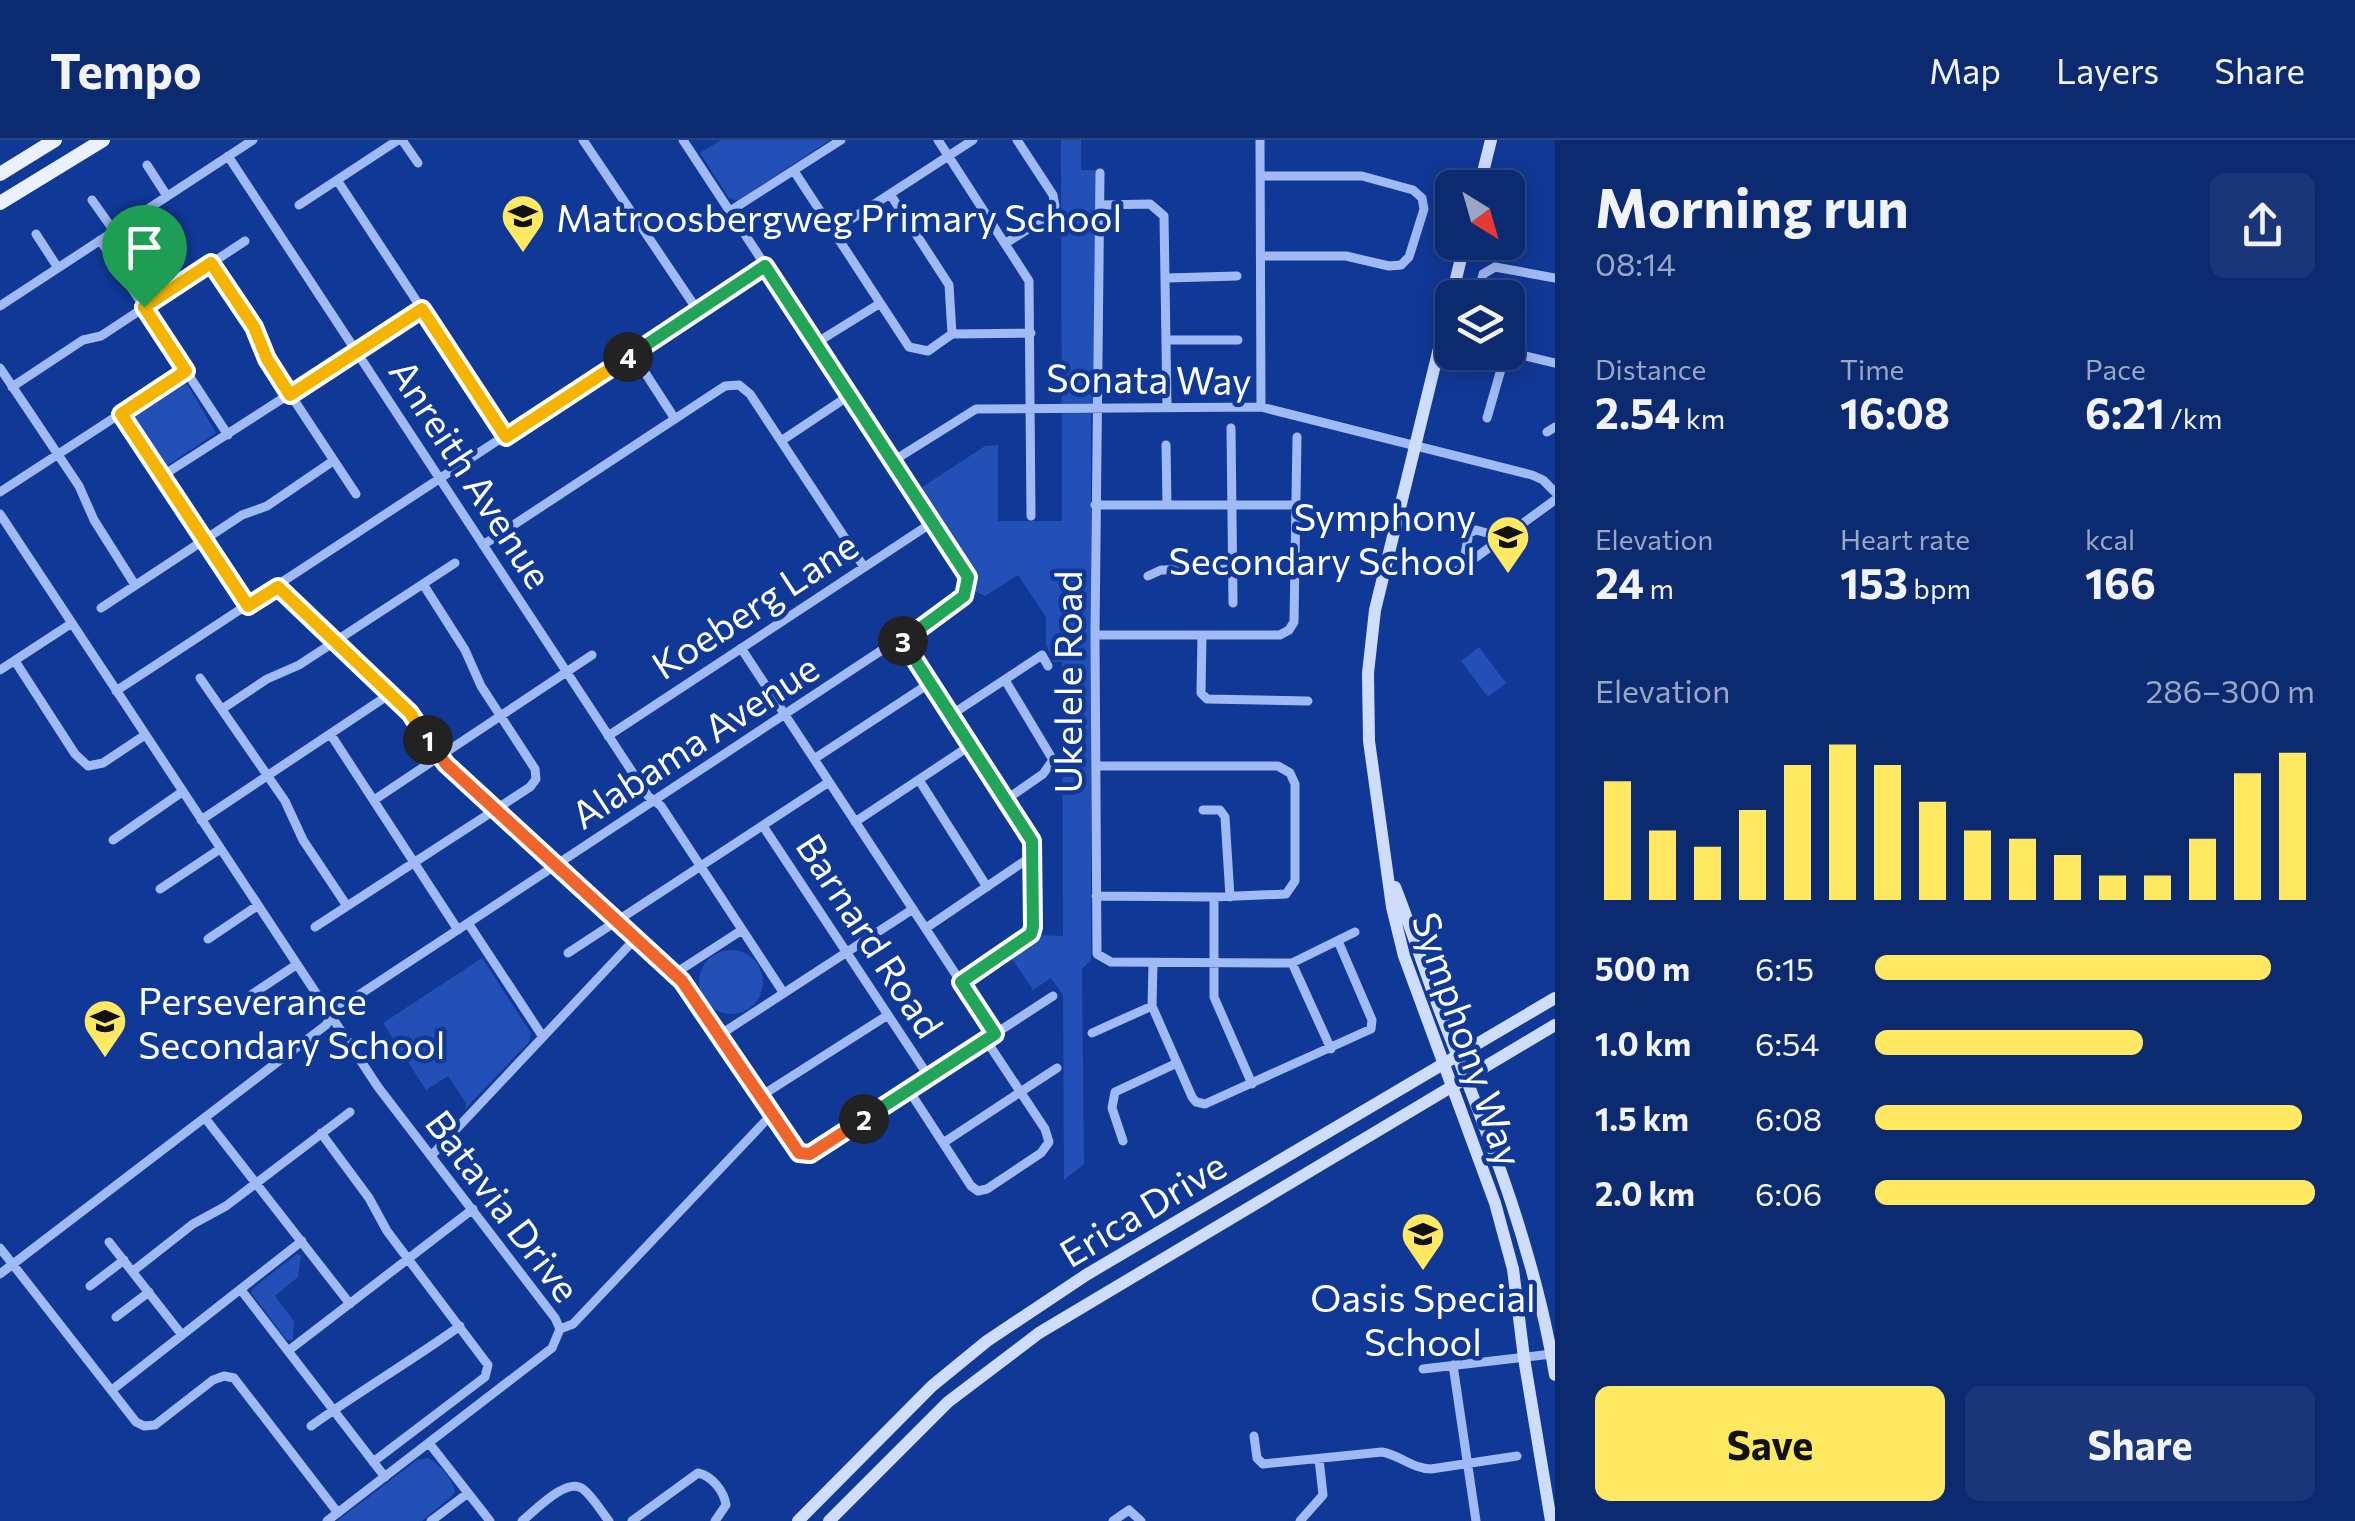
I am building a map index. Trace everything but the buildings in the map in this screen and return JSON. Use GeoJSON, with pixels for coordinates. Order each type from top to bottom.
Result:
{"type":"FeatureCollection","features":[{"type":"Feature","properties":{"kind":"main road"},"geometry":{"type":"LineString","coordinates":[[0,174],[54,140]]}},
{"type":"Feature","properties":{"kind":"main road"},"geometry":{"type":"LineString","coordinates":[[0,203],[103,140]]}},
{"type":"Feature","properties":{"kind":"main road"},"geometry":{"type":"LineString","coordinates":[[1484,170],[1491,140]]}},
{"type":"Feature","properties":{"kind":"main road","name":"Symphony Way"},"geometry":{"type":"LineString","coordinates":[[1461,260],[1382,575],[1368,673],[1374,798],[1404,956],[1505,1234],[1550,1521]]}},
{"type":"Feature","properties":{"kind":"main road","name":"Symphony Way"},"geometry":{"type":"LineString","coordinates":[[1388,871],[1523,1234],[1555,1375]]}},
{"type":"Feature","properties":{"kind":"main road","name":"Erica Drive"},"geometry":{"type":"LineString","coordinates":[[798,1521],[932,1386],[1016,1320],[1555,998]]}},
{"type":"Feature","properties":{"kind":"main road","name":"Erica Drive"},"geometry":{"type":"LineString","coordinates":[[829,1521],[948,1402],[1039,1333],[1555,1025]]}},
{"type":"Feature","properties":{"kind":"street"},"geometry":{"type":"LineString","coordinates":[[1,304],[253,140]]}},
{"type":"Feature","properties":{"kind":"street"},"geometry":{"type":"LineString","coordinates":[[299,205],[400,140],[418,163]]}},
{"type":"Feature","properties":{"kind":"street"},"geometry":{"type":"LineString","coordinates":[[584,140],[698,311]]}},
{"type":"Feature","properties":{"kind":"street"},"geometry":{"type":"LineString","coordinates":[[683,140],[933,522]]}},
{"type":"Feature","properties":{"kind":"street"},"geometry":{"type":"LineString","coordinates":[[730,212],[841,140]]}},
{"type":"Feature","properties":{"kind":"street"},"geometry":{"type":"LineString","coordinates":[[938,140],[1028,281],[1031,516]]}},
{"type":"Feature","properties":{"kind":"street"},"geometry":{"type":"LineString","coordinates":[[832,231],[972,140]]}},
{"type":"Feature","properties":{"kind":"street"},"geometry":{"type":"LineString","coordinates":[[1006,243],[1049,216],[1056,206],[1017,140]]}},
{"type":"Feature","properties":{"kind":"street"},"geometry":{"type":"LineString","coordinates":[[1260,140],[1261,408]]}},
{"type":"Feature","properties":{"kind":"street","name":"Anreith Avenue"},"geometry":{"type":"LineString","coordinates":[[228,156],[608,736],[661,806],[783,992]]}},
{"type":"Feature","properties":{"kind":"street"},"geometry":{"type":"LineString","coordinates":[[147,164],[167,196]]}},
{"type":"Feature","properties":{"kind":"street"},"geometry":{"type":"LineString","coordinates":[[794,171],[904,343],[916,350],[928,350],[952,334],[1031,332]]}},
{"type":"Feature","properties":{"kind":"street","name":"Ukelele Road"},"geometry":{"type":"LineString","coordinates":[[1100,173],[1094,635],[1098,956],[1111,962],[1153,963]]}},
{"type":"Feature","properties":{"kind":"street"},"geometry":{"type":"LineString","coordinates":[[1260,176],[1362,176],[1413,190],[1424,203],[1409,257],[1401,265],[1346,256],[1260,256]]}},
{"type":"Feature","properties":{"kind":"street"},"geometry":{"type":"LineString","coordinates":[[337,180],[506,437]]}},
{"type":"Feature","properties":{"kind":"street"},"geometry":{"type":"LineString","coordinates":[[890,194],[949,285],[952,334]]}},
{"type":"Feature","properties":{"kind":"street"},"geometry":{"type":"LineString","coordinates":[[92,200],[114,231]]}},
{"type":"Feature","properties":{"kind":"street"},"geometry":{"type":"LineString","coordinates":[[1101,205],[1150,204],[1164,216],[1167,407]]}},
{"type":"Feature","properties":{"kind":"street"},"geometry":{"type":"LineString","coordinates":[[36,234],[58,268]]}},
{"type":"Feature","properties":{"kind":"street"},"geometry":{"type":"LineString","coordinates":[[100,240],[228,435]]}},
{"type":"Feature","properties":{"kind":"street"},"geometry":{"type":"LineString","coordinates":[[12,387],[77,344],[101,336],[245,241]]}},
{"type":"Feature","properties":{"kind":"street"},"geometry":{"type":"LineString","coordinates":[[211,263],[254,327],[267,359],[356,494]]}},
{"type":"Feature","properties":{"kind":"street"},"geometry":{"type":"LineString","coordinates":[[116,692],[765,266]]}},
{"type":"Feature","properties":{"kind":"street"},"geometry":{"type":"LineString","coordinates":[[1480,280],[1489,268],[1496,267],[1555,278]]}},
{"type":"Feature","properties":{"kind":"street"},"geometry":{"type":"LineString","coordinates":[[1167,278],[1237,276]]}},
{"type":"Feature","properties":{"kind":"street"},"geometry":{"type":"LineString","coordinates":[[816,343],[879,304]]}},
{"type":"Feature","properties":{"kind":"street"},"geometry":{"type":"LineString","coordinates":[[162,476],[422,309]]}},
{"type":"Feature","properties":{"kind":"street"},"geometry":{"type":"LineString","coordinates":[[1168,340],[1238,340]]}},
{"type":"Feature","properties":{"kind":"street"},"geometry":{"type":"LineString","coordinates":[[633,354],[675,419]]}},
{"type":"Feature","properties":{"kind":"street"},"geometry":{"type":"LineString","coordinates":[[1525,356],[1555,363]]}},
{"type":"Feature","properties":{"kind":"street"},"geometry":{"type":"LineString","coordinates":[[0,368],[83,494],[94,520],[136,586]]}},
{"type":"Feature","properties":{"kind":"street"},"geometry":{"type":"LineString","coordinates":[[1487,418],[1502,370]]}},
{"type":"Feature","properties":{"kind":"street"},"geometry":{"type":"LineString","coordinates":[[0,492],[186,371]]}},
{"type":"Feature","properties":{"kind":"street"},"geometry":{"type":"LineString","coordinates":[[483,545],[725,386],[739,385],[750,394],[864,568]]}},
{"type":"Feature","properties":{"kind":"street"},"geometry":{"type":"LineString","coordinates":[[781,441],[850,395]]}},
{"type":"Feature","properties":{"kind":"street","name":"Sonata Way"},"geometry":{"type":"LineString","coordinates":[[893,461],[976,409],[1261,408],[1532,475],[1555,492]]}},
{"type":"Feature","properties":{"kind":"street"},"geometry":{"type":"LineString","coordinates":[[121,414],[248,606]]}},
{"type":"Feature","properties":{"kind":"street"},"geometry":{"type":"LineString","coordinates":[[1231,428],[1233,603]]}},
{"type":"Feature","properties":{"kind":"street"},"geometry":{"type":"LineString","coordinates":[[1094,635],[1280,635],[1289,630],[1294,622],[1297,437]]}},
{"type":"Feature","properties":{"kind":"street"},"geometry":{"type":"LineString","coordinates":[[1166,445],[1167,505]]}},
{"type":"Feature","properties":{"kind":"street"},"geometry":{"type":"LineString","coordinates":[[101,608],[242,515],[266,506],[334,461]]}},
{"type":"Feature","properties":{"kind":"street"},"geometry":{"type":"LineString","coordinates":[[1502,537],[1476,530],[1469,533],[1460,569],[1555,500]]}},
{"type":"Feature","properties":{"kind":"street"},"geometry":{"type":"LineString","coordinates":[[1095,505],[1296,505]]}},
{"type":"Feature","properties":{"kind":"street","name":"Batavia Drive"},"geometry":{"type":"LineString","coordinates":[[0,514],[378,1088],[560,1329],[552,1348],[327,1521]]}},
{"type":"Feature","properties":{"kind":"street","name":"Koeberg Lane"},"geometry":{"type":"LineString","coordinates":[[608,736],[933,522]]}},
{"type":"Feature","properties":{"kind":"street","name":"Alabama Avenue"},"geometry":{"type":"LineString","coordinates":[[0,1274],[326,1025],[336,1010],[964,596],[968,577],[933,522]]}},
{"type":"Feature","properties":{"kind":"street"},"geometry":{"type":"LineString","coordinates":[[222,709],[268,679],[292,669],[455,563]]}},
{"type":"Feature","properties":{"kind":"street"},"geometry":{"type":"LineString","coordinates":[[1148,576],[1161,570],[1233,570]]}},
{"type":"Feature","properties":{"kind":"street"},"geometry":{"type":"LineString","coordinates":[[315,928],[495,810],[532,784],[536,776],[423,584]]}},
{"type":"Feature","properties":{"kind":"street"},"geometry":{"type":"LineString","coordinates":[[278,587],[410,713],[439,756],[689,988],[798,1151],[808,1155],[1052,996]]}},
{"type":"Feature","properties":{"kind":"street"},"geometry":{"type":"LineString","coordinates":[[0,670],[72,623]]}},
{"type":"Feature","properties":{"kind":"street"},"geometry":{"type":"LineString","coordinates":[[1202,636],[1200,693],[1207,699],[1308,701]]}},
{"type":"Feature","properties":{"kind":"street"},"geometry":{"type":"LineString","coordinates":[[902,639],[1032,841],[1031,934],[961,982]]}},
{"type":"Feature","properties":{"kind":"street"},"geometry":{"type":"LineString","coordinates":[[741,648],[961,982],[1049,1142],[1042,1153],[981,1191],[970,1186],[908,1089]]}},
{"type":"Feature","properties":{"kind":"street"},"geometry":{"type":"LineString","coordinates":[[951,715],[1042,655],[1048,666]]}},
{"type":"Feature","properties":{"kind":"street"},"geometry":{"type":"LineString","coordinates":[[374,800],[592,656]]}},
{"type":"Feature","properties":{"kind":"street"},"geometry":{"type":"LineString","coordinates":[[15,661],[75,754],[88,766],[103,763],[145,735]]}},
{"type":"Feature","properties":{"kind":"street"},"geometry":{"type":"LineString","coordinates":[[200,678],[292,813],[303,840],[347,906]]}},
{"type":"Feature","properties":{"kind":"street"},"geometry":{"type":"LineString","coordinates":[[1004,680],[1053,760],[1043,774],[1007,800]]}},
{"type":"Feature","properties":{"kind":"street"},"geometry":{"type":"LineString","coordinates":[[814,760],[930,683]]}},
{"type":"Feature","properties":{"kind":"street"},"geometry":{"type":"LineString","coordinates":[[201,820],[390,694]]}},
{"type":"Feature","properties":{"kind":"street"},"geometry":{"type":"LineString","coordinates":[[331,735],[415,862],[543,1037]]}},
{"type":"Feature","properties":{"kind":"street"},"geometry":{"type":"LineString","coordinates":[[855,822],[971,745]]}},
{"type":"Feature","properties":{"kind":"street"},"geometry":{"type":"LineString","coordinates":[[1096,766],[1278,766],[1290,773],[1295,784],[1294,885],[1280,896],[1096,896]]}},
{"type":"Feature","properties":{"kind":"street"},"geometry":{"type":"LineString","coordinates":[[919,780],[987,887]]}},
{"type":"Feature","properties":{"kind":"street"},"geometry":{"type":"LineString","coordinates":[[568,953],[829,782]]}},
{"type":"Feature","properties":{"kind":"street"},"geometry":{"type":"LineString","coordinates":[[113,840],[182,792]]}},
{"type":"Feature","properties":{"kind":"street"},"geometry":{"type":"LineString","coordinates":[[1204,810],[1220,810],[1225,818],[1230,897]]}},
{"type":"Feature","properties":{"kind":"street","name":"Barnard Road"},"geometry":{"type":"LineString","coordinates":[[763,826],[929,1077]]}},
{"type":"Feature","properties":{"kind":"street"},"geometry":{"type":"LineString","coordinates":[[160,889],[220,848]]}},
{"type":"Feature","properties":{"kind":"street"},"geometry":{"type":"LineString","coordinates":[[926,928],[1032,856]]}},
{"type":"Feature","properties":{"kind":"street"},"geometry":{"type":"LineString","coordinates":[[1214,897],[1214,997],[1252,1084]]}},
{"type":"Feature","properties":{"kind":"street"},"geometry":{"type":"LineString","coordinates":[[208,939],[257,906]]}},
{"type":"Feature","properties":{"kind":"street"},"geometry":{"type":"LineString","coordinates":[[718,1036],[912,909]]}},
{"type":"Feature","properties":{"kind":"street"},"geometry":{"type":"LineString","coordinates":[[674,974],[742,930]]}},
{"type":"Feature","properties":{"kind":"street"},"geometry":{"type":"LineString","coordinates":[[1338,941],[1372,1026],[1368,1033],[1200,1104],[1192,1097],[1152,1006],[1153,963],[1292,963],[1355,932]]}},
{"type":"Feature","properties":{"kind":"street"},"geometry":{"type":"LineString","coordinates":[[431,1156],[636,939]]}},
{"type":"Feature","properties":{"kind":"street"},"geometry":{"type":"LineString","coordinates":[[1292,963],[1330,1049]]}},
{"type":"Feature","properties":{"kind":"street"},"geometry":{"type":"LineString","coordinates":[[248,997],[296,965]]}},
{"type":"Feature","properties":{"kind":"street"},"geometry":{"type":"LineString","coordinates":[[1092,1033],[1152,1006]]}},
{"type":"Feature","properties":{"kind":"street"},"geometry":{"type":"LineString","coordinates":[[761,1096],[888,1016]]}},
{"type":"Feature","properties":{"kind":"street"},"geometry":{"type":"LineString","coordinates":[[1123,1141],[1112,1108],[1115,1092],[1177,1062]]}},
{"type":"Feature","properties":{"kind":"street"},"geometry":{"type":"LineString","coordinates":[[943,1143],[1056,1068]]}},
{"type":"Feature","properties":{"kind":"street"},"geometry":{"type":"LineString","coordinates":[[133,1272],[193,1224],[218,1212],[350,1112]]}},
{"type":"Feature","properties":{"kind":"street"},"geometry":{"type":"LineString","coordinates":[[560,1329],[572,1324],[772,1114]]}},
{"type":"Feature","properties":{"kind":"street"},"geometry":{"type":"LineString","coordinates":[[206,1118],[350,1304]]}},
{"type":"Feature","properties":{"kind":"street"},"geometry":{"type":"LineString","coordinates":[[321,1133],[485,1358],[488,1371],[485,1378],[374,1462]]}},
{"type":"Feature","properties":{"kind":"street"},"geometry":{"type":"LineString","coordinates":[[288,1351],[472,1209]]}},
{"type":"Feature","properties":{"kind":"street"},"geometry":{"type":"LineString","coordinates":[[112,1390],[302,1241]]}},
{"type":"Feature","properties":{"kind":"street"},"geometry":{"type":"LineString","coordinates":[[109,1242],[182,1336]]}},
{"type":"Feature","properties":{"kind":"street"},"geometry":{"type":"LineString","coordinates":[[0,1248],[136,1422],[151,1426],[213,1380],[234,1378],[338,1512]]}},
{"type":"Feature","properties":{"kind":"street"},"geometry":{"type":"LineString","coordinates":[[90,1286],[124,1260]]}},
{"type":"Feature","properties":{"kind":"street"},"geometry":{"type":"LineString","coordinates":[[241,1290],[385,1477]]}},
{"type":"Feature","properties":{"kind":"street"},"geometry":{"type":"LineString","coordinates":[[116,1317],[148,1292]]}},
{"type":"Feature","properties":{"kind":"street"},"geometry":{"type":"LineString","coordinates":[[312,1426],[368,1386],[396,1373],[460,1326]]}},
{"type":"Feature","properties":{"kind":"street"},"geometry":{"type":"LineString","coordinates":[[1422,1369],[1552,1354]]}},
{"type":"Feature","properties":{"kind":"street"},"geometry":{"type":"LineString","coordinates":[[1453,1366],[1476,1521]]}},
{"type":"Feature","properties":{"kind":"street"},"geometry":{"type":"LineString","coordinates":[[1254,1436],[1256,1458],[1263,1464],[1374,1452],[1397,1456],[1424,1469],[1517,1456]]}},
{"type":"Feature","properties":{"kind":"street"},"geometry":{"type":"LineString","coordinates":[[429,1442],[490,1521]]}},
{"type":"Feature","properties":{"kind":"street"},"geometry":{"type":"LineString","coordinates":[[1300,1521],[1323,1496],[1319,1459]]}},
{"type":"Feature","properties":{"kind":"street"},"geometry":{"type":"LineString","coordinates":[[632,1521],[698,1473],[710,1478],[725,1499],[726,1505],[715,1521]]}},
{"type":"Feature","properties":{"kind":"street"},"geometry":{"type":"LineString","coordinates":[[522,1521],[575,1485],[583,1488],[609,1521]]}},
{"type":"Feature","properties":{"kind":"street"},"geometry":{"type":"LineString","coordinates":[[432,1521],[468,1493]]}},
{"type":"Feature","properties":{"kind":"street"},"geometry":{"type":"LineString","coordinates":[[1113,1521],[1128,1510],[1141,1521]]}},
{"type":"Feature","properties":{"kind":"shaded area"},"geometry":{"type":"Polygon","coordinates":[[[721,140],[830,140],[737,201],[729,198],[700,153],[721,140]]]}},
{"type":"Feature","properties":{"kind":"shaded area"},"geometry":{"type":"Polygon","coordinates":[[[1061,140],[1081,140],[1081,170],[1097,170],[1095,397],[1091,417],[1091,960],[1082,969],[1084,1164],[1064,1180],[1063,995],[1051,978],[1033,990],[1009,954],[1036,935],[1063,936],[1062,662],[1053,662],[1046,644],[1046,617],[1018,575],[985,596],[972,590],[969,568],[918,490],[985,446],[998,445],[998,521],[1062,521],[1061,140]]]}},
{"type":"Feature","properties":{"kind":"shaded area"},"geometry":{"type":"Polygon","coordinates":[[[182,381],[216,433],[165,467],[132,421],[132,414],[182,381]]]}},
{"type":"Feature","properties":{"kind":"shaded area"},"geometry":{"type":"Polygon","coordinates":[[[1479,647],[1506,683],[1488,697],[1461,661],[1479,647]]]}},
{"type":"Feature","properties":{"kind":"shaded area"},"geometry":{"type":"Polygon","coordinates":[[[731,950],[754,959],[763,982],[754,1005],[731,1014],[708,1005],[699,982],[708,959],[731,950]]]}},
{"type":"Feature","properties":{"kind":"shaded area"},"geometry":{"type":"Polygon","coordinates":[[[482,958],[531,1033],[529,1042],[465,1109],[466,1103],[448,1076],[426,1090],[383,1023],[482,958]]]}},
{"type":"Feature","properties":{"kind":"shaded area"},"geometry":{"type":"Polygon","coordinates":[[[297,1254],[301,1255],[298,1277],[275,1296],[294,1321],[293,1340],[287,1340],[251,1293],[297,1254]]]}},
{"type":"Feature","properties":{"kind":"shaded area"},"geometry":{"type":"Polygon","coordinates":[[[428,1458],[445,1473],[455,1493],[422,1521],[337,1521],[417,1460],[428,1458]]]}},
{"type":"Feature","properties":{"kind":"place","name":"Matroosbergweg Primary School"},"geometry":{"type":"Point","coordinates":[523,254]}},
{"type":"Feature","properties":{"kind":"place","name":"Symphony Secondary School"},"geometry":{"type":"Point","coordinates":[1508,575]}},
{"type":"Feature","properties":{"kind":"place","name":"Perseverance Secondary School"},"geometry":{"type":"Point","coordinates":[105,1059]}},
{"type":"Feature","properties":{"kind":"place","name":"Oasis Special School"},"geometry":{"type":"Point","coordinates":[1423,1272]}},
{"type":"Feature","properties":{"kind":"route"},"geometry":{"type":"LineString","coordinates":[[211,263],[254,327],[267,359],[290,395],[422,309],[506,437],[765,266],[968,577],[968,588],[956,604],[902,639],[1032,841],[1031,934],[961,982],[995,1034],[810,1154],[799,1153],[682,981],[446,764],[410,713],[278,587],[248,606],[121,414],[186,371],[144,307],[211,263]]}}]}
